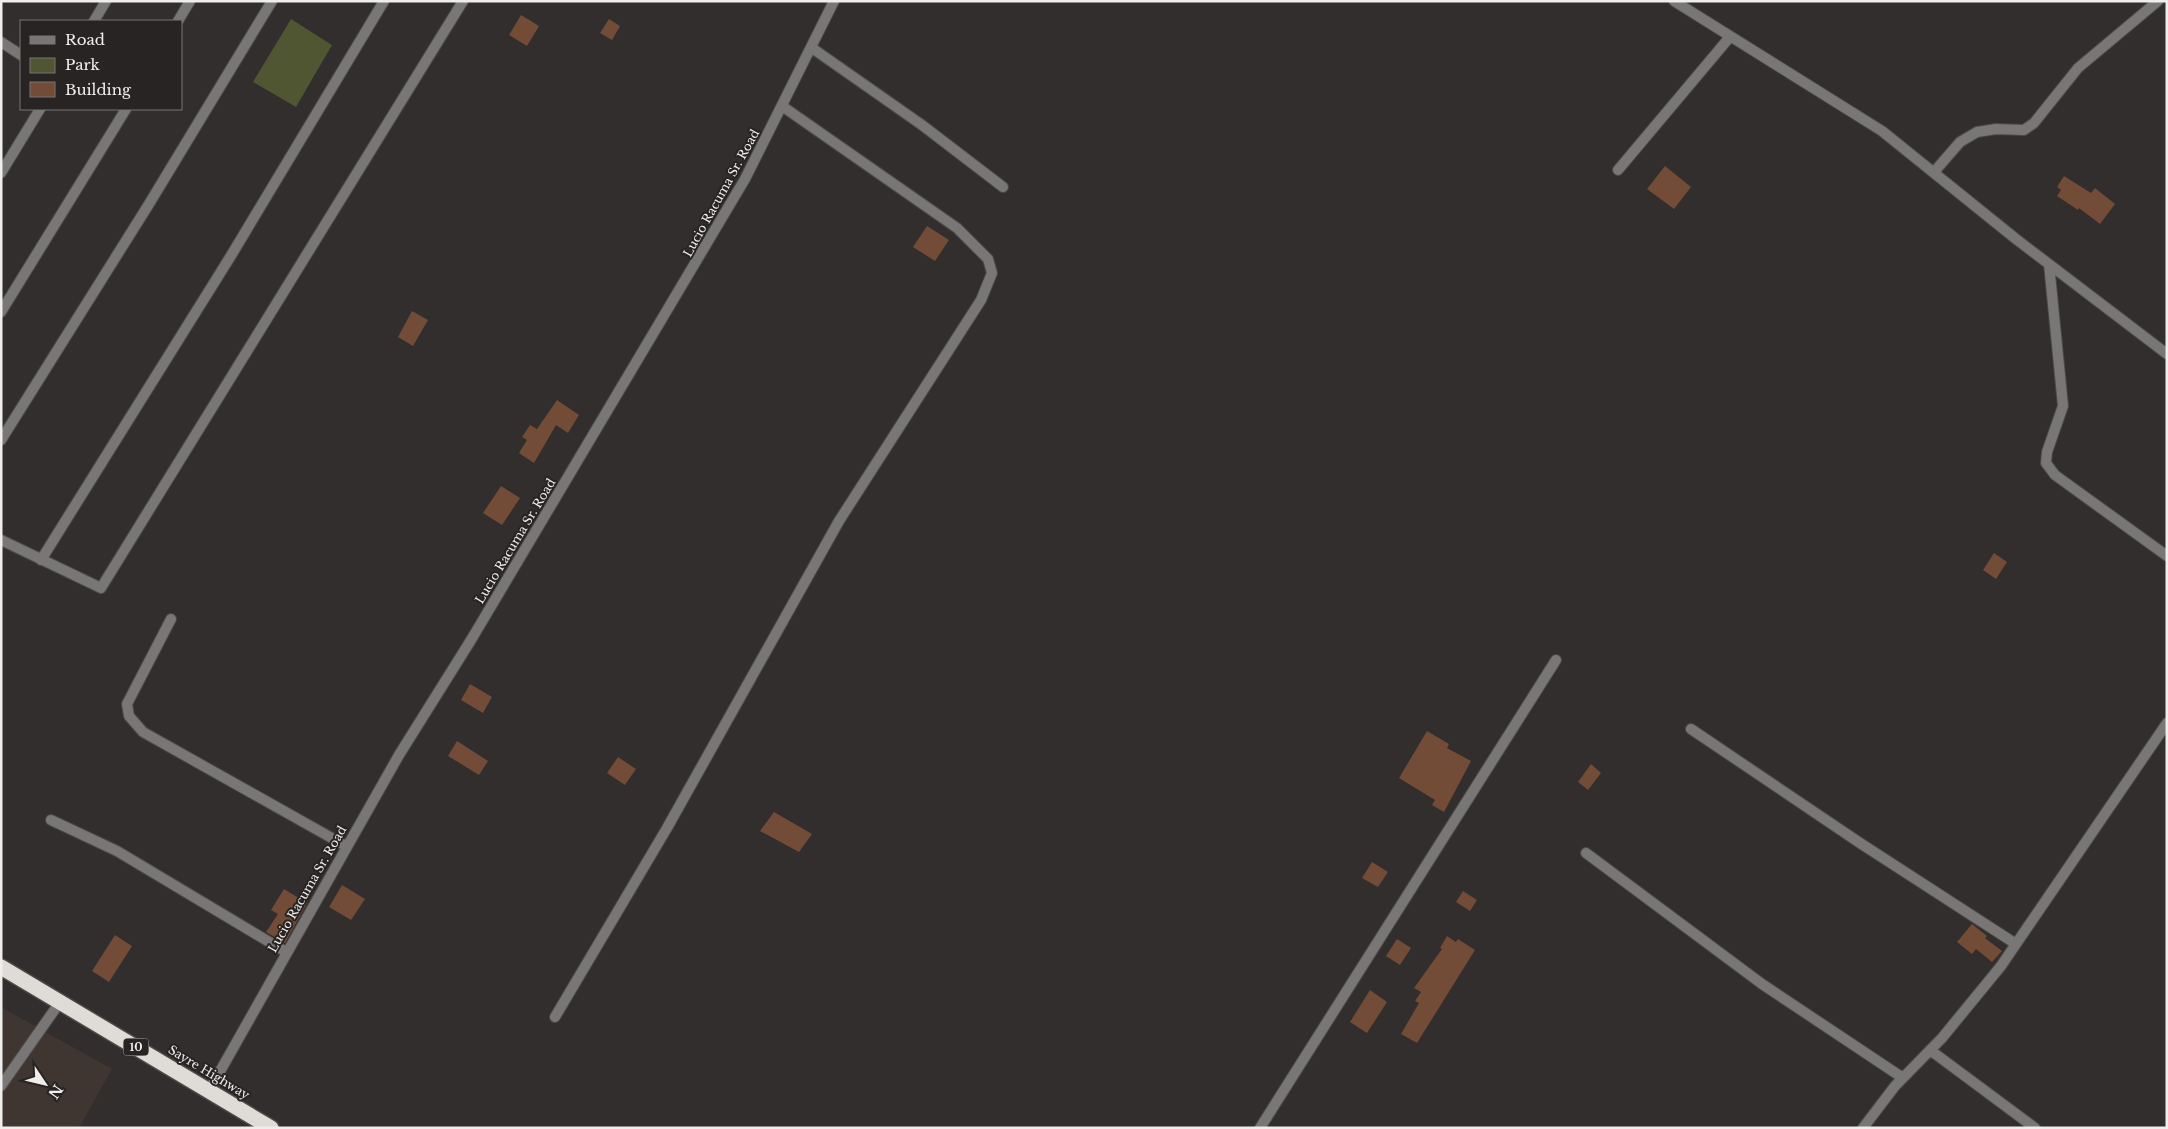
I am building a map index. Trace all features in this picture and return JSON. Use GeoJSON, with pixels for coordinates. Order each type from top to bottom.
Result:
{"type":"FeatureCollection","features":[{"type":"Feature","properties":{"kind":"highway","name":"Sayre Highway"},"geometry":{"type":"LineString","coordinates":[[1,967],[210,1089],[267,1127]]}},
{"type":"Feature","properties":{"kind":"street"},"geometry":{"type":"LineString","coordinates":[[95,20],[106,1]]}},
{"type":"Feature","properties":{"kind":"street"},"geometry":{"type":"LineString","coordinates":[[179,20],[190,1]]}},
{"type":"Feature","properties":{"kind":"street"},"geometry":{"type":"LineString","coordinates":[[1,440],[149,204],[272,1]]}},
{"type":"Feature","properties":{"kind":"street"},"geometry":{"type":"LineString","coordinates":[[41,560],[232,254],[384,1]]}},
{"type":"Feature","properties":{"kind":"street"},"geometry":{"type":"LineString","coordinates":[[1,540],[101,588],[463,1]]}},
{"type":"Feature","properties":{"kind":"street","name":"Lucio Racuma Sr. Road"},"geometry":{"type":"LineString","coordinates":[[210,1089],[346,846],[745,179],[834,1]]}},
{"type":"Feature","properties":{"kind":"street"},"geometry":{"type":"LineString","coordinates":[[1674,1],[1729,38],[1882,131],[2049,264],[2167,354]]}},
{"type":"Feature","properties":{"kind":"street"},"geometry":{"type":"LineString","coordinates":[[1934,172],[1960,142],[1977,132],[1996,129],[2024,130],[2034,123],[2078,68],[2158,1]]}},
{"type":"Feature","properties":{"kind":"street"},"geometry":{"type":"LineString","coordinates":[[1618,170],[1729,38]]}},
{"type":"Feature","properties":{"kind":"street"},"geometry":{"type":"LineString","coordinates":[[1,42],[20,55]]}},
{"type":"Feature","properties":{"kind":"street"},"geometry":{"type":"LineString","coordinates":[[812,48],[914,119],[1003,187]]}},
{"type":"Feature","properties":{"kind":"street"},"geometry":{"type":"LineString","coordinates":[[555,1017],[667,828],[838,520],[981,300],[992,273],[988,259],[957,228],[782,106]]}},
{"type":"Feature","properties":{"kind":"street"},"geometry":{"type":"LineString","coordinates":[[1,173],[39,110]]}},
{"type":"Feature","properties":{"kind":"street"},"geometry":{"type":"LineString","coordinates":[[1,312],[125,110]]}},
{"type":"Feature","properties":{"kind":"street"},"geometry":{"type":"LineString","coordinates":[[2049,264],[2062,406],[2047,452],[2046,463],[2055,474],[2167,556]]}},
{"type":"Feature","properties":{"kind":"street"},"geometry":{"type":"LineString","coordinates":[[171,619],[128,704],[129,716],[143,732],[346,846]]}},
{"type":"Feature","properties":{"kind":"street"},"geometry":{"type":"LineString","coordinates":[[1260,1128],[1556,660]]}},
{"type":"Feature","properties":{"kind":"street"},"geometry":{"type":"LineString","coordinates":[[1863,1128],[2001,966],[2167,723]]}},
{"type":"Feature","properties":{"kind":"street"},"geometry":{"type":"LineString","coordinates":[[1692,729],[1860,843],[2016,944]]}},
{"type":"Feature","properties":{"kind":"street"},"geometry":{"type":"LineString","coordinates":[[51,820],[117,851],[286,952]]}},
{"type":"Feature","properties":{"kind":"street"},"geometry":{"type":"LineString","coordinates":[[1586,853],[1762,984],[1904,1078]]}},
{"type":"Feature","properties":{"kind":"street"},"geometry":{"type":"LineString","coordinates":[[1,1086],[60,1002]]}},
{"type":"Feature","properties":{"kind":"street"},"geometry":{"type":"LineString","coordinates":[[1930,1050],[2035,1128]]}},
{"type":"Feature","properties":{"kind":"shaded area"},"geometry":{"type":"Polygon","coordinates":[[[1,1007],[112,1069],[79,1128],[1,1128],[1,1007]]]}},
{"type":"Feature","properties":{"kind":"green space"},"geometry":{"type":"Polygon","coordinates":[[[291,19],[332,45],[296,107],[253,82],[291,19]]]}},
{"type":"Feature","properties":{"kind":"building"},"geometry":{"type":"Polygon","coordinates":[[[521,15],[539,26],[527,46],[509,35],[521,15]]]}},
{"type":"Feature","properties":{"kind":"building"},"geometry":{"type":"Polygon","coordinates":[[[609,19],[620,26],[612,40],[600,33],[609,19]]]}},
{"type":"Feature","properties":{"kind":"building"},"geometry":{"type":"Polygon","coordinates":[[[1665,166],[1691,187],[1674,209],[1647,189],[1665,166]]]}},
{"type":"Feature","properties":{"kind":"building"},"geometry":{"type":"Polygon","coordinates":[[[2064,176],[2091,193],[2095,188],[2115,204],[2100,224],[2079,208],[2078,210],[2057,196],[2061,190],[2057,187],[2064,176]]]}},
{"type":"Feature","properties":{"kind":"building"},"geometry":{"type":"Polygon","coordinates":[[[927,226],[949,240],[935,261],[913,247],[927,226]]]}},
{"type":"Feature","properties":{"kind":"building"},"geometry":{"type":"Polygon","coordinates":[[[412,311],[428,320],[413,346],[398,337],[412,311]]]}},
{"type":"Feature","properties":{"kind":"building"},"geometry":{"type":"Polygon","coordinates":[[[557,400],[579,415],[568,433],[556,425],[534,463],[519,453],[527,440],[522,437],[530,425],[537,429],[557,400]]]}},
{"type":"Feature","properties":{"kind":"building"},"geometry":{"type":"Polygon","coordinates":[[[501,486],[520,498],[502,525],[483,513],[501,486]]]}},
{"type":"Feature","properties":{"kind":"building"},"geometry":{"type":"Polygon","coordinates":[[[1994,553],[2007,562],[1996,579],[1983,570],[1994,553]]]}},
{"type":"Feature","properties":{"kind":"building"},"geometry":{"type":"Polygon","coordinates":[[[470,684],[492,697],[483,713],[461,700],[470,684]]]}},
{"type":"Feature","properties":{"kind":"building"},"geometry":{"type":"Polygon","coordinates":[[[1427,731],[1449,744],[1447,748],[1471,761],[1444,812],[1432,805],[1435,800],[1399,778],[1427,731]]]}},
{"type":"Feature","properties":{"kind":"building"},"geometry":{"type":"Polygon","coordinates":[[[457,741],[488,761],[479,775],[448,756],[457,741]]]}},
{"type":"Feature","properties":{"kind":"building"},"geometry":{"type":"Polygon","coordinates":[[[618,757],[636,769],[625,785],[607,773],[618,757]]]}},
{"type":"Feature","properties":{"kind":"building"},"geometry":{"type":"Polygon","coordinates":[[[1591,764],[1601,773],[1588,790],[1578,782],[1591,764]]]}},
{"type":"Feature","properties":{"kind":"building"},"geometry":{"type":"Polygon","coordinates":[[[774,812],[812,834],[799,852],[760,831],[774,812]]]}},
{"type":"Feature","properties":{"kind":"building"},"geometry":{"type":"Polygon","coordinates":[[[1372,862],[1388,872],[1378,887],[1362,878],[1372,862]]]}},
{"type":"Feature","properties":{"kind":"building"},"geometry":{"type":"Polygon","coordinates":[[[342,885],[365,899],[351,920],[329,907],[342,885]]]}},
{"type":"Feature","properties":{"kind":"building"},"geometry":{"type":"Polygon","coordinates":[[[284,889],[307,903],[285,943],[266,932],[278,914],[271,910],[284,889]]]}},
{"type":"Feature","properties":{"kind":"building"},"geometry":{"type":"Polygon","coordinates":[[[1463,891],[1477,900],[1470,911],[1456,902],[1463,891]]]}},
{"type":"Feature","properties":{"kind":"building"},"geometry":{"type":"Polygon","coordinates":[[[1972,924],[1987,936],[1985,938],[2002,951],[1992,962],[1976,949],[1972,954],[1957,942],[1972,924]]]}},
{"type":"Feature","properties":{"kind":"building"},"geometry":{"type":"Polygon","coordinates":[[[115,935],[132,946],[109,982],[92,971],[115,935]]]}},
{"type":"Feature","properties":{"kind":"building"},"geometry":{"type":"Polygon","coordinates":[[[1447,936],[1456,942],[1458,939],[1475,950],[1417,1043],[1401,1034],[1419,1003],[1415,1001],[1421,992],[1414,988],[1442,949],[1440,948],[1447,936]]]}},
{"type":"Feature","properties":{"kind":"building"},"geometry":{"type":"Polygon","coordinates":[[[1397,939],[1411,948],[1400,965],[1386,956],[1397,939]]]}},
{"type":"Feature","properties":{"kind":"building"},"geometry":{"type":"Polygon","coordinates":[[[1370,990],[1387,1002],[1367,1033],[1350,1022],[1370,990]]]}}]}
